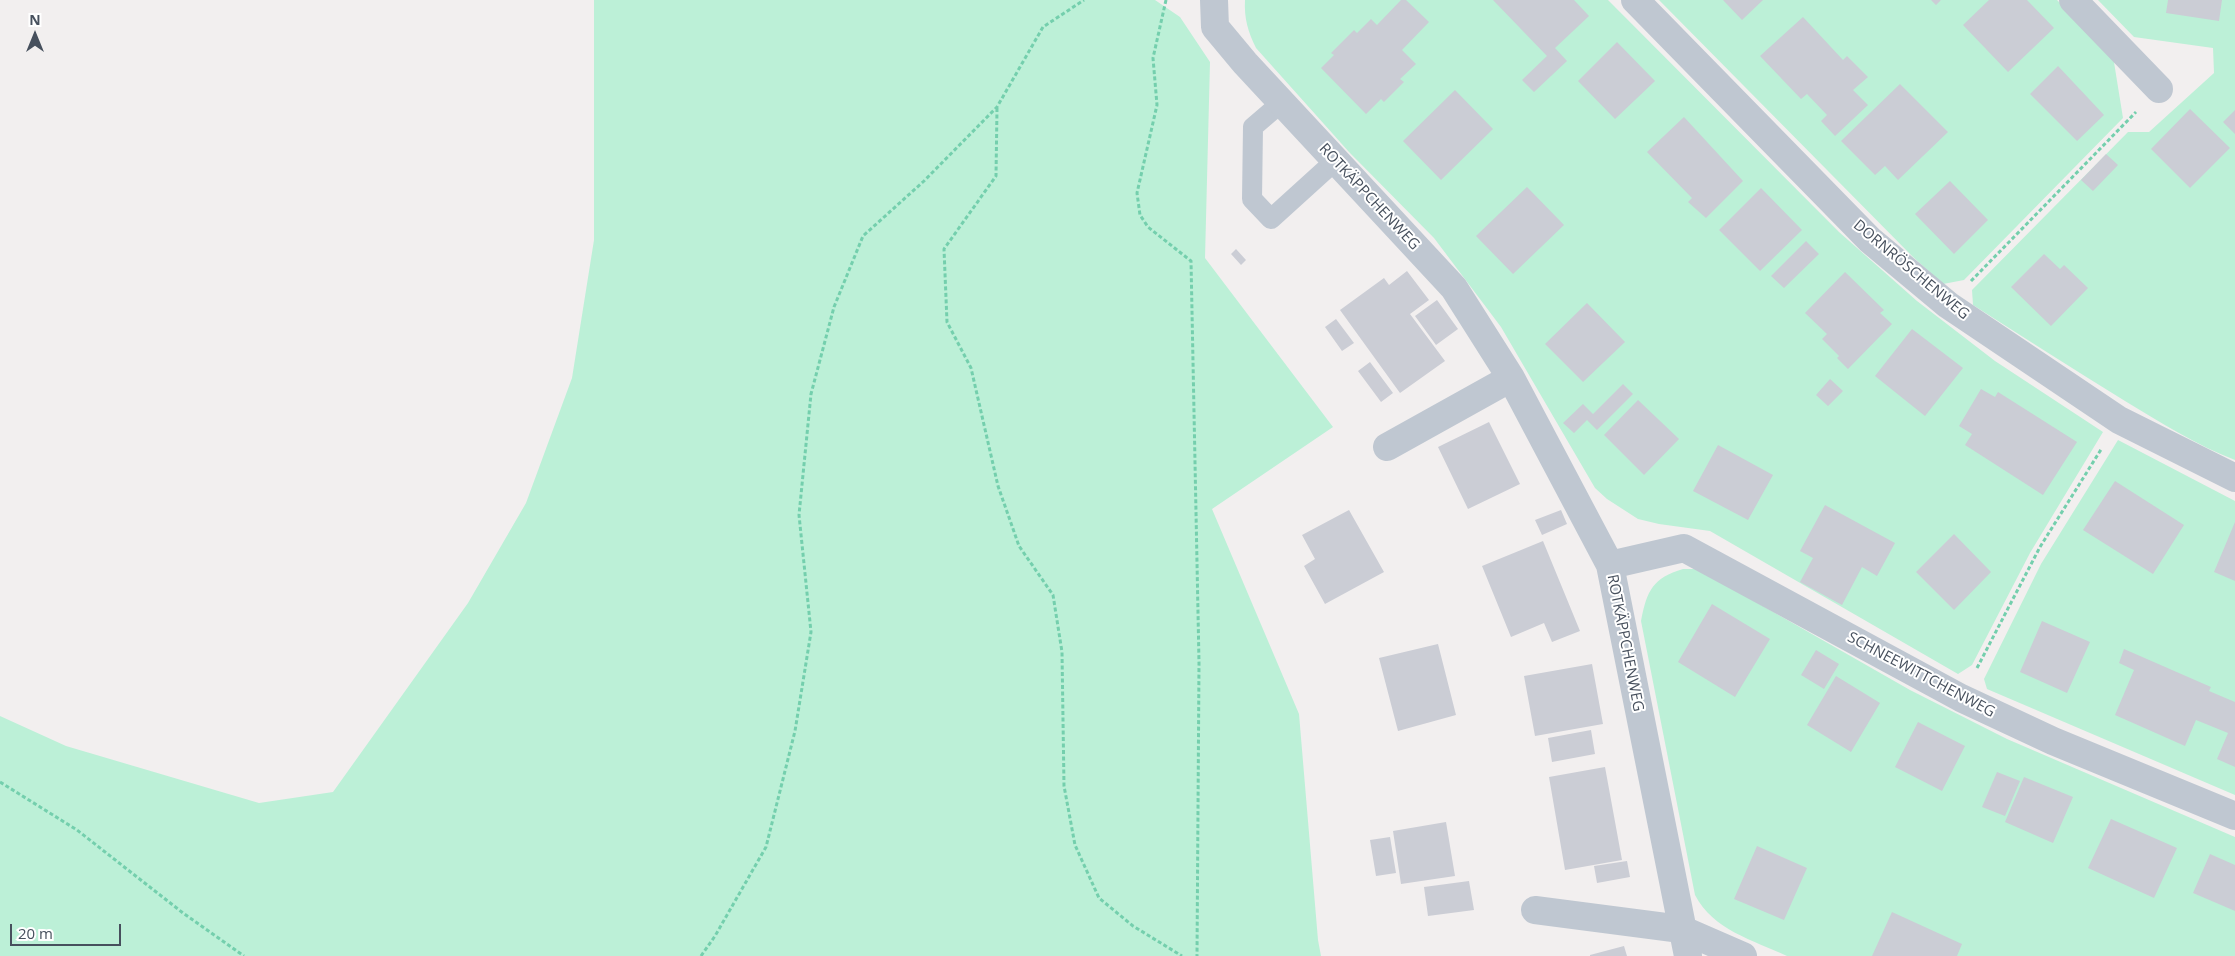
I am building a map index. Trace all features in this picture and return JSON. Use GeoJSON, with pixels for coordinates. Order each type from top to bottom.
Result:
{"type":"FeatureCollection","features":[{"type":"Feature","properties":{"kind":"street","name":"ROTKÄPPCHENWEG"},"geometry":{"type":"LineString","coordinates":[[1214,0],[1215,27],[1281,103],[1454,288],[1511,378],[1610,565],[1681,929],[1688,956]]}},
{"type":"Feature","properties":{"kind":"street","name":"DORNRÖSCHENWEG"},"geometry":{"type":"LineString","coordinates":[[1635,0],[1870,240],[1948,305],[2119,420],[2235,478]]}},
{"type":"Feature","properties":{"kind":"street"},"geometry":{"type":"LineString","coordinates":[[2074,0],[2159,89]]}},
{"type":"Feature","properties":{"kind":"street"},"geometry":{"type":"LineString","coordinates":[[1387,447],[1511,378]]}},
{"type":"Feature","properties":{"kind":"street","name":"SCHNEEWITTCHENWEG"},"geometry":{"type":"LineString","coordinates":[[1610,565],[1684,548],[1961,698],[2053,741],[2235,816]]}},
{"type":"Feature","properties":{"kind":"street"},"geometry":{"type":"LineString","coordinates":[[1535,910],[1681,929],[1743,956]]}},
{"type":"Feature","properties":{"kind":"lane"},"geometry":{"type":"LineString","coordinates":[[1281,103],[1253,127],[1252,199],[1271,219],[1335,161]]}},
{"type":"Feature","properties":{"kind":"path"},"geometry":{"type":"LineString","coordinates":[[701,956],[715,936],[766,847],[794,731],[810,632],[799,516],[811,394],[834,307],[863,236],[924,181],[997,107],[1043,27],[1084,0]]}},
{"type":"Feature","properties":{"kind":"path"},"geometry":{"type":"LineString","coordinates":[[1166,0],[1153,58],[1157,105],[1136,192],[1140,216],[1148,227],[1190,261],[1200,663],[1197,956]]}},
{"type":"Feature","properties":{"kind":"path"},"geometry":{"type":"LineString","coordinates":[[1948,305],[2159,89]]}},
{"type":"Feature","properties":{"kind":"path"},"geometry":{"type":"LineString","coordinates":[[997,107],[996,176],[944,249],[947,322],[971,368],[998,486],[1019,546],[1052,595],[1062,652],[1064,786],[1075,845],[1099,898],[1133,926],[1182,956]]}},
{"type":"Feature","properties":{"kind":"path"},"geometry":{"type":"LineString","coordinates":[[1961,698],[2040,547],[2119,420]]}},
{"type":"Feature","properties":{"kind":"path"},"geometry":{"type":"LineString","coordinates":[[0,782],[77,830],[183,913],[244,956]]}},
{"type":"Feature","properties":{"kind":"green space"},"geometry":{"type":"Polygon","coordinates":[[[594,0],[1155,0],[1180,17],[1210,62],[1205,258],[1333,427],[1212,509],[1299,714],[1318,940],[1321,956],[0,956],[0,716],[66,746],[259,803],[333,792],[468,603],[526,503],[572,378],[594,240],[594,0]]]}},
{"type":"Feature","properties":{"kind":"green space"},"geometry":{"type":"Polygon","coordinates":[[[1245,0],[1608,0],[1839,232],[1917,301],[1995,361],[2103,432],[2030,553],[1972,665],[1958,674],[1710,531],[1638,519],[1607,499],[1595,488],[1501,327],[1434,238],[1349,152],[1256,48],[1247,25],[1245,0]]]}},
{"type":"Feature","properties":{"kind":"green space"},"geometry":{"type":"Polygon","coordinates":[[[1659,0],[2057,0],[2113,56],[2123,118],[1964,280],[1943,284],[1913,257],[1659,0]]]}},
{"type":"Feature","properties":{"kind":"green space"},"geometry":{"type":"Polygon","coordinates":[[[2098,0],[2235,0],[2235,460],[2165,425],[1973,305],[1972,290],[2128,132],[2149,132],[2214,73],[2213,48],[2134,37],[2098,0]]]}},
{"type":"Feature","properties":{"kind":"green space"},"geometry":{"type":"Polygon","coordinates":[[[2118,440],[2235,501],[2235,795],[1987,689],[1984,679],[2041,564],[2118,440]]]}},
{"type":"Feature","properties":{"kind":"green space"},"geometry":{"type":"Polygon","coordinates":[[[1683,569],[1698,569],[1910,690],[2007,739],[2235,837],[2235,956],[1787,956],[1735,933],[1723,925],[1712,917],[1695,895],[1641,621],[1646,601],[1653,587],[1658,581],[1683,569]]]}},
{"type":"Feature","properties":{"kind":"building"},"geometry":{"type":"Polygon","coordinates":[[[1401,0],[1406,0],[1429,22],[1402,50],[1416,64],[1400,79],[1404,82],[1384,102],[1381,99],[1366,114],[1321,68],[1334,55],[1331,53],[1354,30],[1357,33],[1371,19],[1377,25],[1401,0]]]}},
{"type":"Feature","properties":{"kind":"building"},"geometry":{"type":"Polygon","coordinates":[[[1493,0],[1574,0],[1589,16],[1555,48],[1567,61],[1534,92],[1522,80],[1547,56],[1493,0]]]}},
{"type":"Feature","properties":{"kind":"building"},"geometry":{"type":"Polygon","coordinates":[[[1723,0],[1763,0],[1742,20],[1723,0]]]}},
{"type":"Feature","properties":{"kind":"building"},"geometry":{"type":"Polygon","coordinates":[[[1931,0],[1941,0],[1936,5],[1931,0]]]}},
{"type":"Feature","properties":{"kind":"building"},"geometry":{"type":"Polygon","coordinates":[[[1989,0],[2027,0],[2054,28],[2008,72],[1963,25],[1989,0]]]}},
{"type":"Feature","properties":{"kind":"building"},"geometry":{"type":"Polygon","coordinates":[[[2168,0],[2222,0],[2219,21],[2166,13],[2168,0]]]}},
{"type":"Feature","properties":{"kind":"building"},"geometry":{"type":"Polygon","coordinates":[[[1803,17],[1843,60],[1847,56],[1868,77],[1853,90],[1868,105],[1835,136],[1821,121],[1827,115],[1807,94],[1801,99],[1760,56],[1803,17]]]}},
{"type":"Feature","properties":{"kind":"building"},"geometry":{"type":"Polygon","coordinates":[[[1617,42],[1655,81],[1615,119],[1578,81],[1617,42]]]}},
{"type":"Feature","properties":{"kind":"building"},"geometry":{"type":"Polygon","coordinates":[[[2058,66],[2104,115],[2077,141],[2030,94],[2058,66]]]}},
{"type":"Feature","properties":{"kind":"building"},"geometry":{"type":"Polygon","coordinates":[[[1900,84],[1948,132],[1898,180],[1885,166],[1875,175],[1841,141],[1900,84]]]}},
{"type":"Feature","properties":{"kind":"building"},"geometry":{"type":"Polygon","coordinates":[[[1455,90],[1493,129],[1441,180],[1403,141],[1455,90]]]}},
{"type":"Feature","properties":{"kind":"building"},"geometry":{"type":"Polygon","coordinates":[[[2190,109],[2230,148],[2190,188],[2151,149],[2190,109]]]}},
{"type":"Feature","properties":{"kind":"building"},"geometry":{"type":"Polygon","coordinates":[[[2235,110],[2235,134],[2223,122],[2235,110]]]}},
{"type":"Feature","properties":{"kind":"building"},"geometry":{"type":"Polygon","coordinates":[[[1684,117],[1743,181],[1706,218],[1688,202],[1692,198],[1647,152],[1684,117]]]}},
{"type":"Feature","properties":{"kind":"building"},"geometry":{"type":"Polygon","coordinates":[[[2106,154],[2118,165],[2093,191],[2081,180],[2106,154]]]}},
{"type":"Feature","properties":{"kind":"building"},"geometry":{"type":"Polygon","coordinates":[[[1950,181],[1988,220],[1954,254],[1915,214],[1950,181]]]}},
{"type":"Feature","properties":{"kind":"building"},"geometry":{"type":"Polygon","coordinates":[[[1527,187],[1564,225],[1513,274],[1476,236],[1527,187]]]}},
{"type":"Feature","properties":{"kind":"building"},"geometry":{"type":"Polygon","coordinates":[[[1761,188],[1802,230],[1760,271],[1719,230],[1761,188]]]}},
{"type":"Feature","properties":{"kind":"building"},"geometry":{"type":"Polygon","coordinates":[[[1806,241],[1819,254],[1784,288],[1771,276],[1806,241]]]}},
{"type":"Feature","properties":{"kind":"building"},"geometry":{"type":"Polygon","coordinates":[[[1236,249],[1246,260],[1241,265],[1231,254],[1236,249]]]}},
{"type":"Feature","properties":{"kind":"building"},"geometry":{"type":"Polygon","coordinates":[[[2044,254],[2060,269],[2064,265],[2088,288],[2051,326],[2011,287],[2044,254]]]}},
{"type":"Feature","properties":{"kind":"building"},"geometry":{"type":"Polygon","coordinates":[[[1407,271],[1429,300],[1410,314],[1445,361],[1400,393],[1340,310],[1384,278],[1389,285],[1407,271]]]}},
{"type":"Feature","properties":{"kind":"building"},"geometry":{"type":"Polygon","coordinates":[[[1845,272],[1884,310],[1880,313],[1892,324],[1848,369],[1837,358],[1839,356],[1822,339],[1827,334],[1805,313],[1845,272]]]}},
{"type":"Feature","properties":{"kind":"building"},"geometry":{"type":"Polygon","coordinates":[[[1437,300],[1458,329],[1436,345],[1415,316],[1437,300]]]}},
{"type":"Feature","properties":{"kind":"building"},"geometry":{"type":"Polygon","coordinates":[[[1587,303],[1625,342],[1583,382],[1545,344],[1587,303]]]}},
{"type":"Feature","properties":{"kind":"building"},"geometry":{"type":"Polygon","coordinates":[[[1336,319],[1354,343],[1342,351],[1325,327],[1336,319]]]}},
{"type":"Feature","properties":{"kind":"building"},"geometry":{"type":"Polygon","coordinates":[[[1912,329],[1963,368],[1925,416],[1875,376],[1912,329]]]}},
{"type":"Feature","properties":{"kind":"building"},"geometry":{"type":"Polygon","coordinates":[[[1370,362],[1393,393],[1381,402],[1358,371],[1370,362]]]}},
{"type":"Feature","properties":{"kind":"building"},"geometry":{"type":"Polygon","coordinates":[[[1830,379],[1843,391],[1828,406],[1816,395],[1830,379]]]}},
{"type":"Feature","properties":{"kind":"building"},"geometry":{"type":"Polygon","coordinates":[[[1623,384],[1633,394],[1597,430],[1587,420],[1574,433],[1563,423],[1583,404],[1593,414],[1623,384]]]}},
{"type":"Feature","properties":{"kind":"building"},"geometry":{"type":"Polygon","coordinates":[[[1981,389],[1995,397],[1998,392],[2077,442],[2043,495],[1965,445],[1972,434],[1959,426],[1981,389]]]}},
{"type":"Feature","properties":{"kind":"building"},"geometry":{"type":"Polygon","coordinates":[[[1638,400],[1679,439],[1644,475],[1604,435],[1638,400]]]}},
{"type":"Feature","properties":{"kind":"building"},"geometry":{"type":"Polygon","coordinates":[[[1489,422],[1520,484],[1468,509],[1438,447],[1489,422]]]}},
{"type":"Feature","properties":{"kind":"building"},"geometry":{"type":"Polygon","coordinates":[[[1718,445],[1773,475],[1748,520],[1693,491],[1718,445]]]}},
{"type":"Feature","properties":{"kind":"building"},"geometry":{"type":"Polygon","coordinates":[[[2115,481],[2184,525],[2153,574],[2083,530],[2115,481]]]}},
{"type":"Feature","properties":{"kind":"building"},"geometry":{"type":"Polygon","coordinates":[[[1825,505],[1895,543],[1877,576],[1862,567],[1842,605],[1800,582],[1813,558],[1800,551],[1825,505]]]}},
{"type":"Feature","properties":{"kind":"building"},"geometry":{"type":"Polygon","coordinates":[[[1349,510],[1384,572],[1325,604],[1304,566],[1315,559],[1302,535],[1349,510]]]}},
{"type":"Feature","properties":{"kind":"building"},"geometry":{"type":"Polygon","coordinates":[[[1561,510],[1567,524],[1542,535],[1535,520],[1561,510]]]}},
{"type":"Feature","properties":{"kind":"building"},"geometry":{"type":"Polygon","coordinates":[[[2235,522],[2235,581],[2214,572],[2235,522]]]}},
{"type":"Feature","properties":{"kind":"building"},"geometry":{"type":"Polygon","coordinates":[[[1954,534],[1991,572],[1954,610],[1916,572],[1954,534]]]}},
{"type":"Feature","properties":{"kind":"building"},"geometry":{"type":"Polygon","coordinates":[[[1543,541],[1580,631],[1552,642],[1544,623],[1511,637],[1482,566],[1543,541]]]}},
{"type":"Feature","properties":{"kind":"building"},"geometry":{"type":"Polygon","coordinates":[[[1712,604],[1770,639],[1735,697],[1678,662],[1712,604]]]}},
{"type":"Feature","properties":{"kind":"building"},"geometry":{"type":"Polygon","coordinates":[[[2042,621],[2090,642],[2067,693],[2020,672],[2042,621]]]}},
{"type":"Feature","properties":{"kind":"building"},"geometry":{"type":"Polygon","coordinates":[[[1438,644],[1456,715],[1398,731],[1379,658],[1438,644]]]}},
{"type":"Feature","properties":{"kind":"building"},"geometry":{"type":"Polygon","coordinates":[[[2124,649],[2211,687],[2209,691],[2235,702],[2235,767],[2217,759],[2228,733],[2196,720],[2185,746],[2115,715],[2134,670],[2119,663],[2124,649]]]}},
{"type":"Feature","properties":{"kind":"building"},"geometry":{"type":"Polygon","coordinates":[[[1816,650],[1839,664],[1824,689],[1801,675],[1816,650]]]}},
{"type":"Feature","properties":{"kind":"building"},"geometry":{"type":"Polygon","coordinates":[[[1592,664],[1603,724],[1535,736],[1524,676],[1592,664]]]}},
{"type":"Feature","properties":{"kind":"building"},"geometry":{"type":"Polygon","coordinates":[[[1836,676],[1880,703],[1851,752],[1807,725],[1836,676]]]}},
{"type":"Feature","properties":{"kind":"building"},"geometry":{"type":"Polygon","coordinates":[[[1918,722],[1965,746],[1942,791],[1895,767],[1918,722]]]}},
{"type":"Feature","properties":{"kind":"building"},"geometry":{"type":"Polygon","coordinates":[[[1591,730],[1595,754],[1552,762],[1548,738],[1591,730]]]}},
{"type":"Feature","properties":{"kind":"building"},"geometry":{"type":"Polygon","coordinates":[[[1605,767],[1622,860],[1565,870],[1549,777],[1605,767]]]}},
{"type":"Feature","properties":{"kind":"building"},"geometry":{"type":"Polygon","coordinates":[[[1997,772],[2020,781],[2005,816],[1982,807],[1997,772]]]}},
{"type":"Feature","properties":{"kind":"building"},"geometry":{"type":"Polygon","coordinates":[[[2024,777],[2073,797],[2053,843],[2005,822],[2024,777]]]}},
{"type":"Feature","properties":{"kind":"building"},"geometry":{"type":"Polygon","coordinates":[[[2111,819],[2177,848],[2154,898],[2088,868],[2111,819]]]}},
{"type":"Feature","properties":{"kind":"building"},"geometry":{"type":"Polygon","coordinates":[[[1446,822],[1455,876],[1401,884],[1393,831],[1446,822]]]}},
{"type":"Feature","properties":{"kind":"building"},"geometry":{"type":"Polygon","coordinates":[[[1390,837],[1396,873],[1376,876],[1370,840],[1390,837]]]}},
{"type":"Feature","properties":{"kind":"building"},"geometry":{"type":"Polygon","coordinates":[[[1757,846],[1807,868],[1784,920],[1734,899],[1757,846]]]}},
{"type":"Feature","properties":{"kind":"building"},"geometry":{"type":"Polygon","coordinates":[[[2210,854],[2235,865],[2235,911],[2193,893],[2210,854]]]}},
{"type":"Feature","properties":{"kind":"building"},"geometry":{"type":"Polygon","coordinates":[[[1627,861],[1630,877],[1597,883],[1594,866],[1627,861]]]}},
{"type":"Feature","properties":{"kind":"building"},"geometry":{"type":"Polygon","coordinates":[[[1469,881],[1474,910],[1428,916],[1424,887],[1469,881]]]}},
{"type":"Feature","properties":{"kind":"building"},"geometry":{"type":"Polygon","coordinates":[[[1892,912],[1962,944],[1957,956],[1872,956],[1892,912]]]}},
{"type":"Feature","properties":{"kind":"building"},"geometry":{"type":"Polygon","coordinates":[[[1624,946],[1627,956],[1590,956],[1590,955],[1624,946]]]}}]}
